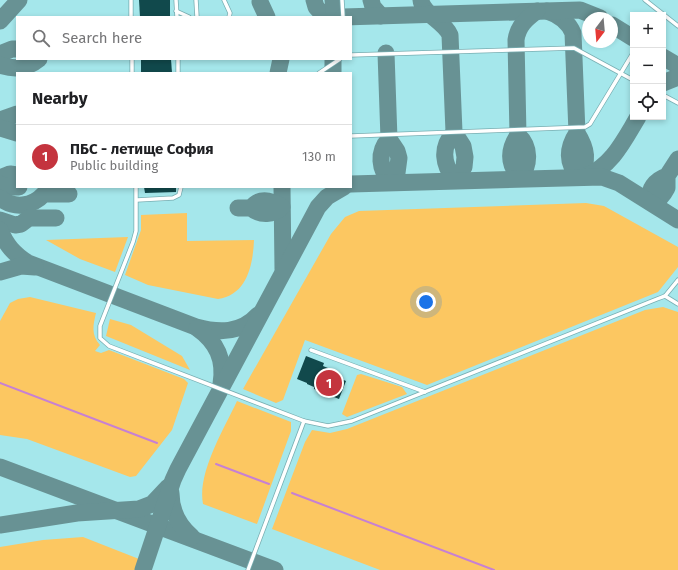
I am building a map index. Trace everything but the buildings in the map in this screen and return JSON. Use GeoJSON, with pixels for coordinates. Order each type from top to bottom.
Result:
{"type":"FeatureCollection","features":[{"type":"Feature","properties":{"kind":"lane"},"geometry":{"type":"LineString","coordinates":[[131,0],[131,16]]}},
{"type":"Feature","properties":{"kind":"lane"},"geometry":{"type":"LineString","coordinates":[[176,0],[177,16]]}},
{"type":"Feature","properties":{"kind":"lane"},"geometry":{"type":"LineString","coordinates":[[196,0],[197,16]]}},
{"type":"Feature","properties":{"kind":"lane"},"geometry":{"type":"LineString","coordinates":[[224,0],[230,13],[229,16]]}},
{"type":"Feature","properties":{"kind":"lane"},"geometry":{"type":"LineString","coordinates":[[342,0],[343,16]]}},
{"type":"Feature","properties":{"kind":"lane"},"geometry":{"type":"LineString","coordinates":[[645,0],[678,26]]}},
{"type":"Feature","properties":{"kind":"lane"},"geometry":{"type":"LineString","coordinates":[[176,11],[187,16]]}},
{"type":"Feature","properties":{"kind":"lane"},"geometry":{"type":"LineString","coordinates":[[352,55],[574,48],[630,78]]}},
{"type":"Feature","properties":{"kind":"lane"},"geometry":{"type":"LineString","coordinates":[[352,136],[586,127],[590,124],[630,58]]}},
{"type":"Feature","properties":{"kind":"lane"},"geometry":{"type":"LineString","coordinates":[[132,60],[132,72]]}},
{"type":"Feature","properties":{"kind":"lane"},"geometry":{"type":"LineString","coordinates":[[178,60],[178,72]]}},
{"type":"Feature","properties":{"kind":"lane"},"geometry":{"type":"LineString","coordinates":[[320,72],[338,60]]}},
{"type":"Feature","properties":{"kind":"lane"},"geometry":{"type":"LineString","coordinates":[[666,97],[678,103]]}},
{"type":"Feature","properties":{"kind":"lane"},"geometry":{"type":"LineString","coordinates":[[136,188],[136,231],[100,326],[100,338],[109,346],[304,422],[328,426],[352,421],[665,296],[678,280]]}},
{"type":"Feature","properties":{"kind":"lane"},"geometry":{"type":"LineString","coordinates":[[137,200],[173,198],[179,195],[181,188]]}},
{"type":"Feature","properties":{"kind":"lane"},"geometry":{"type":"LineString","coordinates":[[665,296],[678,304]]}},
{"type":"Feature","properties":{"kind":"lane"},"geometry":{"type":"LineString","coordinates":[[311,350],[425,392]]}},
{"type":"Feature","properties":{"kind":"lane"},"geometry":{"type":"LineString","coordinates":[[248,570],[304,422]]}},
{"type":"Feature","properties":{"kind":"shaded area"},"geometry":{"type":"Polygon","coordinates":[[[0,0],[678,0],[678,570],[0,570],[0,0]]]}},
{"type":"Feature","properties":{"kind":"shaded area"},"geometry":{"type":"Polygon","coordinates":[[[586,203],[604,206],[678,247],[678,267],[658,292],[427,385],[305,340],[283,400],[276,403],[243,389],[331,234],[345,217],[359,211],[586,203]]]}},
{"type":"Feature","properties":{"kind":"shaded area"},"geometry":{"type":"Polygon","coordinates":[[[187,213],[187,241],[254,240],[250,269],[242,285],[236,292],[218,299],[148,285],[125,275],[141,230],[141,215],[187,213]]]}},
{"type":"Feature","properties":{"kind":"shaded area"},"geometry":{"type":"Polygon","coordinates":[[[128,237],[115,272],[80,259],[46,240],[128,237]]]}},
{"type":"Feature","properties":{"kind":"shaded area"},"geometry":{"type":"Polygon","coordinates":[[[30,297],[96,313],[94,334],[100,345],[95,351],[101,353],[109,350],[184,379],[188,383],[172,430],[136,476],[130,477],[27,439],[0,435],[0,321],[10,303],[18,299],[30,297]]]}},
{"type":"Feature","properties":{"kind":"shaded area"},"geometry":{"type":"Polygon","coordinates":[[[663,307],[678,312],[678,570],[380,570],[272,529],[305,442],[312,430],[330,433],[347,429],[645,310],[663,307]]]}},
{"type":"Feature","properties":{"kind":"shaded area"},"geometry":{"type":"Polygon","coordinates":[[[110,319],[131,325],[182,356],[190,370],[106,336],[110,319]]]}},
{"type":"Feature","properties":{"kind":"shaded area"},"geometry":{"type":"Polygon","coordinates":[[[361,374],[402,387],[407,394],[347,417],[342,414],[357,375],[361,374]]]}},
{"type":"Feature","properties":{"kind":"shaded area"},"geometry":{"type":"Polygon","coordinates":[[[237,401],[291,422],[291,431],[257,524],[203,504],[202,492],[208,465],[213,451],[237,401]]]}},
{"type":"Feature","properties":{"kind":"shaded area"},"geometry":{"type":"Polygon","coordinates":[[[83,537],[139,559],[135,570],[0,570],[0,547],[43,540],[83,537]]]}},
{"type":"Feature","properties":{"kind":"waterway"},"geometry":{"type":"LineString","coordinates":[[0,383],[157,443]]}},
{"type":"Feature","properties":{"kind":"waterway"},"geometry":{"type":"LineString","coordinates":[[216,464],[269,484]]}},
{"type":"Feature","properties":{"kind":"waterway"},"geometry":{"type":"LineString","coordinates":[[292,493],[494,570]]}},
{"type":"Feature","properties":{"kind":"taxiway"},"geometry":{"type":"LineString","coordinates":[[0,21],[19,0]]}},
{"type":"Feature","properties":{"kind":"taxiway"},"geometry":{"type":"LineString","coordinates":[[314,0],[316,7],[324,16]]}},
{"type":"Feature","properties":{"kind":"taxiway"},"geometry":{"type":"LineString","coordinates":[[333,0],[335,16]]}},
{"type":"Feature","properties":{"kind":"taxiway"},"geometry":{"type":"LineString","coordinates":[[371,0],[373,7],[381,16]]}},
{"type":"Feature","properties":{"kind":"taxiway"},"geometry":{"type":"LineString","coordinates":[[421,0],[422,5],[429,14],[443,26],[450,35],[454,132],[463,146],[465,157],[464,167],[455,180],[448,168],[445,156],[447,144],[454,132]]}},
{"type":"Feature","properties":{"kind":"taxiway"},"geometry":{"type":"LineString","coordinates":[[260,2],[267,16]]}},
{"type":"Feature","properties":{"kind":"taxiway"},"geometry":{"type":"LineString","coordinates":[[352,17],[580,10],[585,12]]}},
{"type":"Feature","properties":{"kind":"taxiway"},"geometry":{"type":"LineString","coordinates":[[518,135],[512,146],[511,162],[520,178],[526,167],[528,156],[525,145],[518,135],[516,40],[523,23],[537,11]]}},
{"type":"Feature","properties":{"kind":"taxiway"},"geometry":{"type":"LineString","coordinates":[[547,11],[563,19],[569,25],[573,33],[577,133],[583,144],[586,155],[584,166],[579,177],[572,166],[569,155],[571,144],[577,133]]}},
{"type":"Feature","properties":{"kind":"taxiway"},"geometry":{"type":"LineString","coordinates":[[618,29],[630,36]]}},
{"type":"Feature","properties":{"kind":"taxiway"},"geometry":{"type":"LineString","coordinates":[[0,54],[16,49]]}},
{"type":"Feature","properties":{"kind":"taxiway"},"geometry":{"type":"LineString","coordinates":[[386,53],[389,139],[397,151],[399,158],[397,173],[391,182],[384,172],[381,161],[381,155],[385,144],[389,139]]}},
{"type":"Feature","properties":{"kind":"taxiway"},"geometry":{"type":"LineString","coordinates":[[666,59],[678,66]]}},
{"type":"Feature","properties":{"kind":"taxiway"},"geometry":{"type":"LineString","coordinates":[[0,65],[10,68],[20,68],[30,65],[37,60]]}},
{"type":"Feature","properties":{"kind":"taxiway"},"geometry":{"type":"LineString","coordinates":[[278,72],[281,60]]}},
{"type":"Feature","properties":{"kind":"taxiway"},"geometry":{"type":"LineString","coordinates":[[333,60],[333,72]]}},
{"type":"Feature","properties":{"kind":"taxiway"},"geometry":{"type":"LineString","coordinates":[[666,82],[678,77]]}},
{"type":"Feature","properties":{"kind":"taxiway"},"geometry":{"type":"LineString","coordinates":[[0,120],[16,114]]}},
{"type":"Feature","properties":{"kind":"taxiway"},"geometry":{"type":"LineString","coordinates":[[586,176],[595,172],[610,159],[636,120]]}},
{"type":"Feature","properties":{"kind":"taxiway"},"geometry":{"type":"LineString","coordinates":[[0,128],[16,133]]}},
{"type":"Feature","properties":{"kind":"taxiway"},"geometry":{"type":"LineString","coordinates":[[667,176],[659,180],[651,189],[650,202],[660,198],[664,193],[667,188],[667,176],[678,159]]}},
{"type":"Feature","properties":{"kind":"taxiway"},"geometry":{"type":"LineString","coordinates":[[0,178],[10,174],[16,175]]}},
{"type":"Feature","properties":{"kind":"taxiway"},"geometry":{"type":"LineString","coordinates":[[352,184],[602,177],[619,183],[678,220]]}},
{"type":"Feature","properties":{"kind":"taxiway"},"geometry":{"type":"LineString","coordinates":[[0,184],[9,187],[16,187]]}},
{"type":"Feature","properties":{"kind":"taxiway"},"geometry":{"type":"LineString","coordinates":[[282,188],[283,269]]}},
{"type":"Feature","properties":{"kind":"taxiway"},"geometry":{"type":"LineString","coordinates":[[143,570],[178,469],[318,207],[327,197],[342,188]]}},
{"type":"Feature","properties":{"kind":"taxiway"},"geometry":{"type":"LineString","coordinates":[[0,198],[11,204],[23,205],[34,202],[44,194],[69,194]]}},
{"type":"Feature","properties":{"kind":"taxiway"},"geometry":{"type":"LineString","coordinates":[[238,208],[251,208],[255,211],[267,214],[275,212],[282,207],[270,201],[262,201],[258,202],[251,208]]}},
{"type":"Feature","properties":{"kind":"taxiway"},"geometry":{"type":"LineString","coordinates":[[0,220],[15,225],[21,224],[29,218],[56,218]]}},
{"type":"Feature","properties":{"kind":"taxiway"},"geometry":{"type":"LineString","coordinates":[[0,230],[11,249],[28,263],[196,327],[221,331],[237,329],[244,326],[258,315]]}},
{"type":"Feature","properties":{"kind":"taxiway"},"geometry":{"type":"LineString","coordinates":[[0,272],[21,266],[35,267]]}},
{"type":"Feature","properties":{"kind":"taxiway"},"geometry":{"type":"LineString","coordinates":[[197,328],[210,339],[218,352],[222,367],[221,384]]}},
{"type":"Feature","properties":{"kind":"taxiway"},"geometry":{"type":"LineString","coordinates":[[0,467],[275,570]]}},
{"type":"Feature","properties":{"kind":"taxiway"},"geometry":{"type":"LineString","coordinates":[[0,525],[77,513],[139,509],[152,504],[168,487]]}},
{"type":"Feature","properties":{"kind":"taxiway"},"geometry":{"type":"LineString","coordinates":[[171,493],[172,506],[176,517],[179,523],[192,537]]}},
{"type":"Feature","properties":{"kind":"place","name":"ПБС - летище София"},"geometry":{"type":"Point","coordinates":[329,383]}}]}
